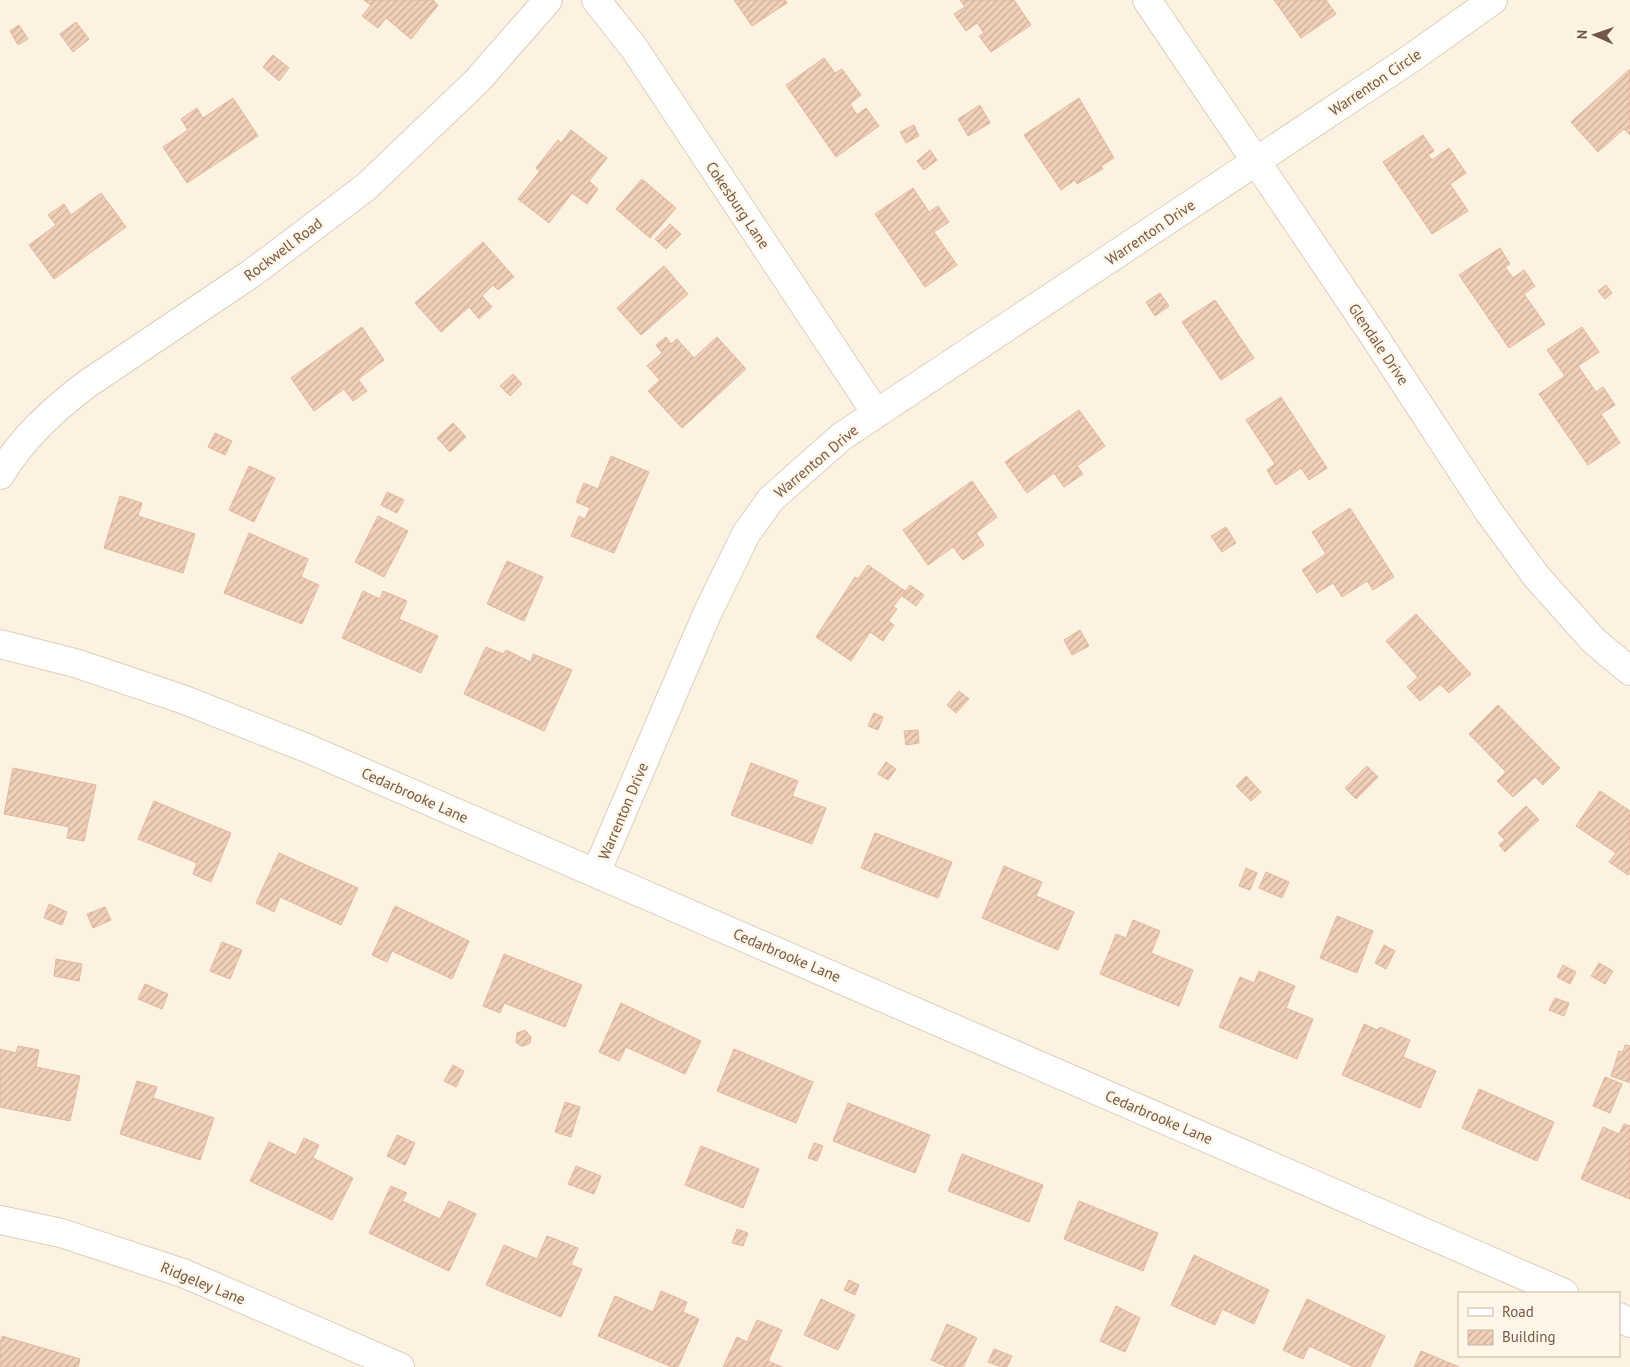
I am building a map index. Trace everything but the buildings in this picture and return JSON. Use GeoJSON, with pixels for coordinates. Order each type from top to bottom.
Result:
{"type":"FeatureCollection","features":[{"type":"Feature","properties":{"kind":"street","name":"Rockwell Road"},"geometry":{"type":"LineString","coordinates":[[0,476],[26,438],[62,403],[87,384],[252,273],[366,187],[477,81],[548,0]]}},
{"type":"Feature","properties":{"kind":"street","name":"Cokesburg Lane"},"geometry":{"type":"LineString","coordinates":[[596,0],[634,48],[876,413]]}},
{"type":"Feature","properties":{"kind":"street","name":"Glendale Drive"},"geometry":{"type":"LineString","coordinates":[[1147,0],[1501,528],[1536,576],[1588,633],[1630,671]]}},
{"type":"Feature","properties":{"kind":"street","name":"Warrenton Circle"},"geometry":{"type":"LineString","coordinates":[[1256,162],[1410,59],[1494,0]]}},
{"type":"Feature","properties":{"kind":"street","name":"Warrenton Drive"},"geometry":{"type":"LineString","coordinates":[[596,873],[707,614],[746,534],[772,499],[841,437],[1256,162]]}},
{"type":"Feature","properties":{"kind":"street","name":"Cedarbrooke Lane"},"geometry":{"type":"LineString","coordinates":[[0,644],[75,663],[182,699],[309,749],[1562,1292]]}},
{"type":"Feature","properties":{"kind":"street","name":"Ridgeley Lane"},"geometry":{"type":"LineString","coordinates":[[0,1220],[61,1233],[183,1273],[400,1367]]}}]}
